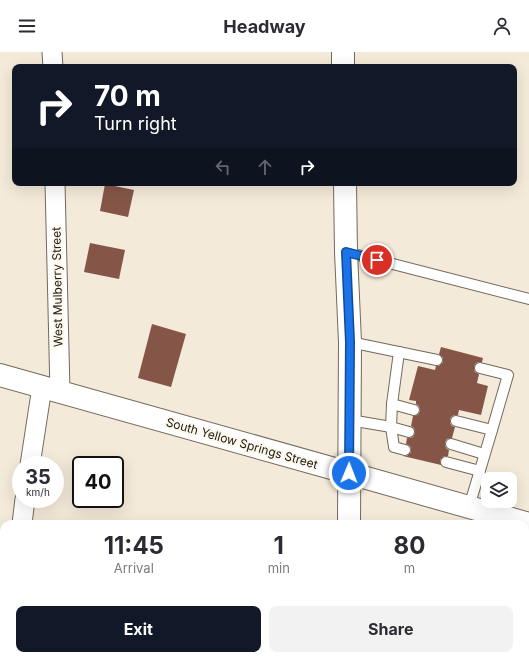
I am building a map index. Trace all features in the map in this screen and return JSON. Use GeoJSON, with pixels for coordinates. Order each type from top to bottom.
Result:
{"type":"FeatureCollection","features":[{"type":"Feature","properties":{"kind":"main road"},"geometry":{"type":"LineString","coordinates":[[342,52],[343,64]]}},
{"type":"Feature","properties":{"kind":"main road"},"geometry":{"type":"LineString","coordinates":[[345,186],[350,342],[349,520]]}},
{"type":"Feature","properties":{"kind":"main road","name":"South Yellow Springs Street"},"geometry":{"type":"LineString","coordinates":[[0,375],[513,520]]}},
{"type":"Feature","properties":{"kind":"street"},"geometry":{"type":"LineString","coordinates":[[52,52],[53,64]]}},
{"type":"Feature","properties":{"kind":"street","name":"West Mulberry Street"},"geometry":{"type":"LineString","coordinates":[[32,456],[51,389],[55,186]]}},
{"type":"Feature","properties":{"kind":"street"},"geometry":{"type":"LineString","coordinates":[[22,520],[24,508]]}},
{"type":"Feature","properties":{"kind":"lane"},"geometry":{"type":"LineString","coordinates":[[346,252],[529,299]]}},
{"type":"Feature","properties":{"kind":"lane"},"geometry":{"type":"LineString","coordinates":[[350,342],[437,360]]}},
{"type":"Feature","properties":{"kind":"lane"},"geometry":{"type":"LineString","coordinates":[[399,352],[392,404],[391,427],[394,447],[405,450]]}},
{"type":"Feature","properties":{"kind":"lane"},"geometry":{"type":"LineString","coordinates":[[469,507],[508,375],[480,368]]}},
{"type":"Feature","properties":{"kind":"lane"},"geometry":{"type":"LineString","coordinates":[[392,404],[414,410]]}},
{"type":"Feature","properties":{"kind":"lane"},"geometry":{"type":"LineString","coordinates":[[350,420],[391,427],[409,432]]}},
{"type":"Feature","properties":{"kind":"lane"},"geometry":{"type":"LineString","coordinates":[[456,421],[492,430]]}},
{"type":"Feature","properties":{"kind":"lane"},"geometry":{"type":"LineString","coordinates":[[451,444],[484,454]]}},
{"type":"Feature","properties":{"kind":"lane"},"geometry":{"type":"LineString","coordinates":[[446,462],[480,471]]}},
{"type":"Feature","properties":{"kind":"building"},"geometry":{"type":"Polygon","coordinates":[[[105,186],[115,186],[134,190],[128,217],[100,211],[105,186]]]}},
{"type":"Feature","properties":{"kind":"building"},"geometry":{"type":"Polygon","coordinates":[[[90,243],[125,250],[119,279],[84,272],[90,243]]]}},
{"type":"Feature","properties":{"kind":"building"},"geometry":{"type":"Polygon","coordinates":[[[152,324],[186,334],[171,387],[138,378],[152,324]]]}},
{"type":"Feature","properties":{"kind":"building"},"geometry":{"type":"Polygon","coordinates":[[[441,347],[483,358],[482,362],[475,364],[474,369],[475,372],[479,374],[477,383],[488,386],[481,415],[459,410],[458,415],[451,417],[450,423],[455,427],[452,438],[447,439],[445,442],[445,446],[449,450],[448,456],[444,456],[440,460],[441,465],[403,456],[407,456],[411,452],[410,446],[406,444],[407,438],[413,437],[415,433],[414,428],[411,426],[413,416],[418,415],[420,411],[416,401],[409,400],[418,366],[435,370],[436,366],[439,366],[443,362],[443,358],[439,354],[441,347]]]}},
{"type":"Feature","properties":{"kind":"route"},"geometry":{"type":"LineString","coordinates":[[349,473],[350,342],[346,252],[377,260]]}}]}
